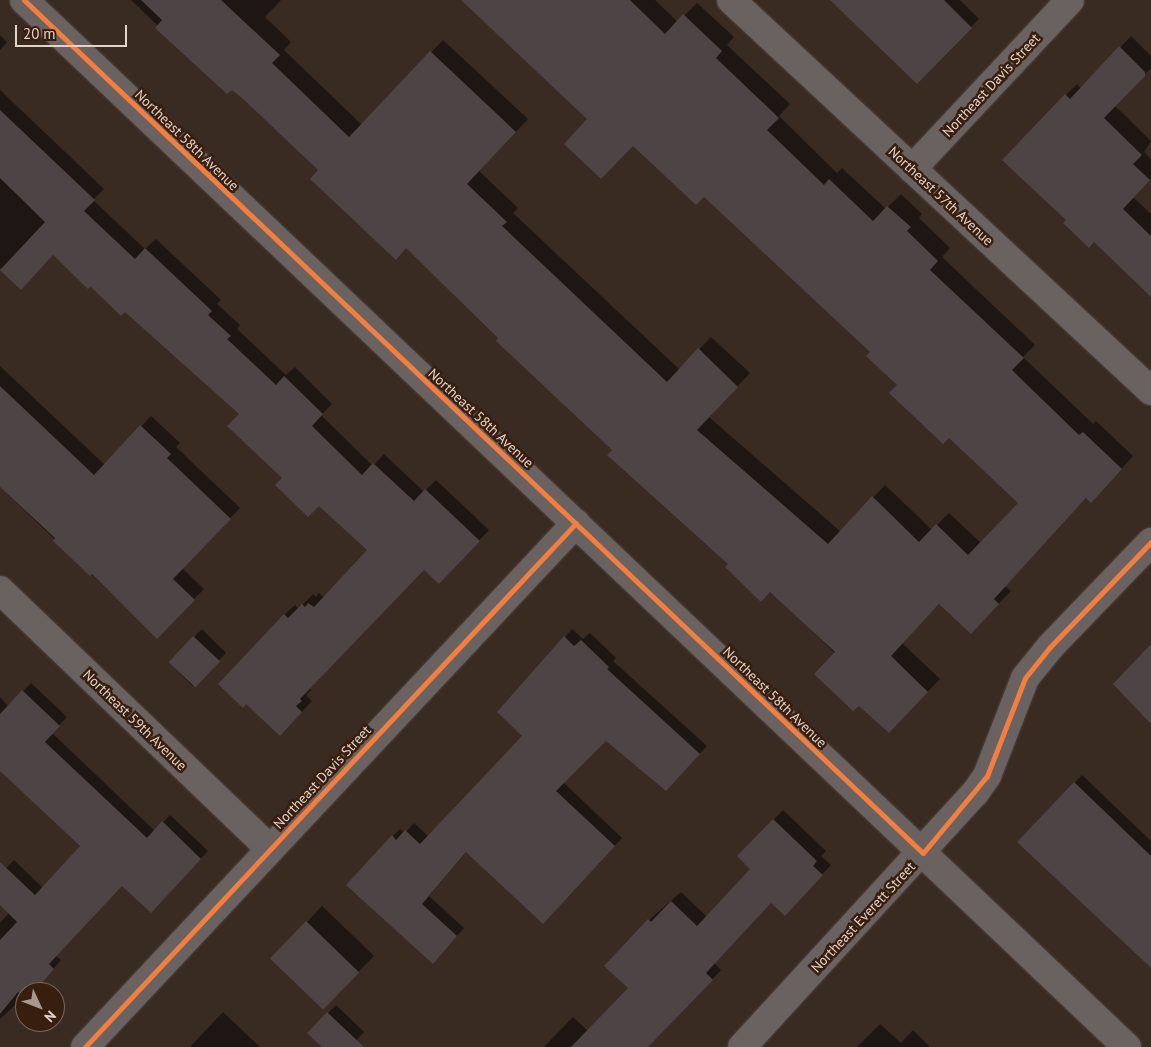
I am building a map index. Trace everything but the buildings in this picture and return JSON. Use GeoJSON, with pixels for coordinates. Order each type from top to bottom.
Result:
{"type":"FeatureCollection","features":[{"type":"Feature","properties":{"kind":"street","name":"Northeast 58th Avenue"},"geometry":{"type":"LineString","coordinates":[[24,0],[1127,1047]]}},
{"type":"Feature","properties":{"kind":"street","name":"Northeast 57th Avenue"},"geometry":{"type":"LineString","coordinates":[[731,0],[1151,391]]}},
{"type":"Feature","properties":{"kind":"street","name":"Northeast Davis Street"},"geometry":{"type":"LineString","coordinates":[[912,169],[1070,0]]}},
{"type":"Feature","properties":{"kind":"street","name":"Northeast Davis Street"},"geometry":{"type":"LineString","coordinates":[[85,1047],[576,524]]}},
{"type":"Feature","properties":{"kind":"street","name":"Northeast Everett Street"},"geometry":{"type":"LineString","coordinates":[[742,1047],[923,853],[987,776],[1025,678],[1050,647],[1151,542]]}},
{"type":"Feature","properties":{"kind":"street","name":"Northeast 59th Avenue"},"geometry":{"type":"LineString","coordinates":[[0,590],[270,849]]}},
{"type":"Feature","properties":{"kind":"cycle path"},"geometry":{"type":"LineString","coordinates":[[24,0],[923,853],[987,776],[1025,678],[1050,647],[1151,542]]}},
{"type":"Feature","properties":{"kind":"cycle path"},"geometry":{"type":"LineString","coordinates":[[85,1047],[576,523]]}}]}
